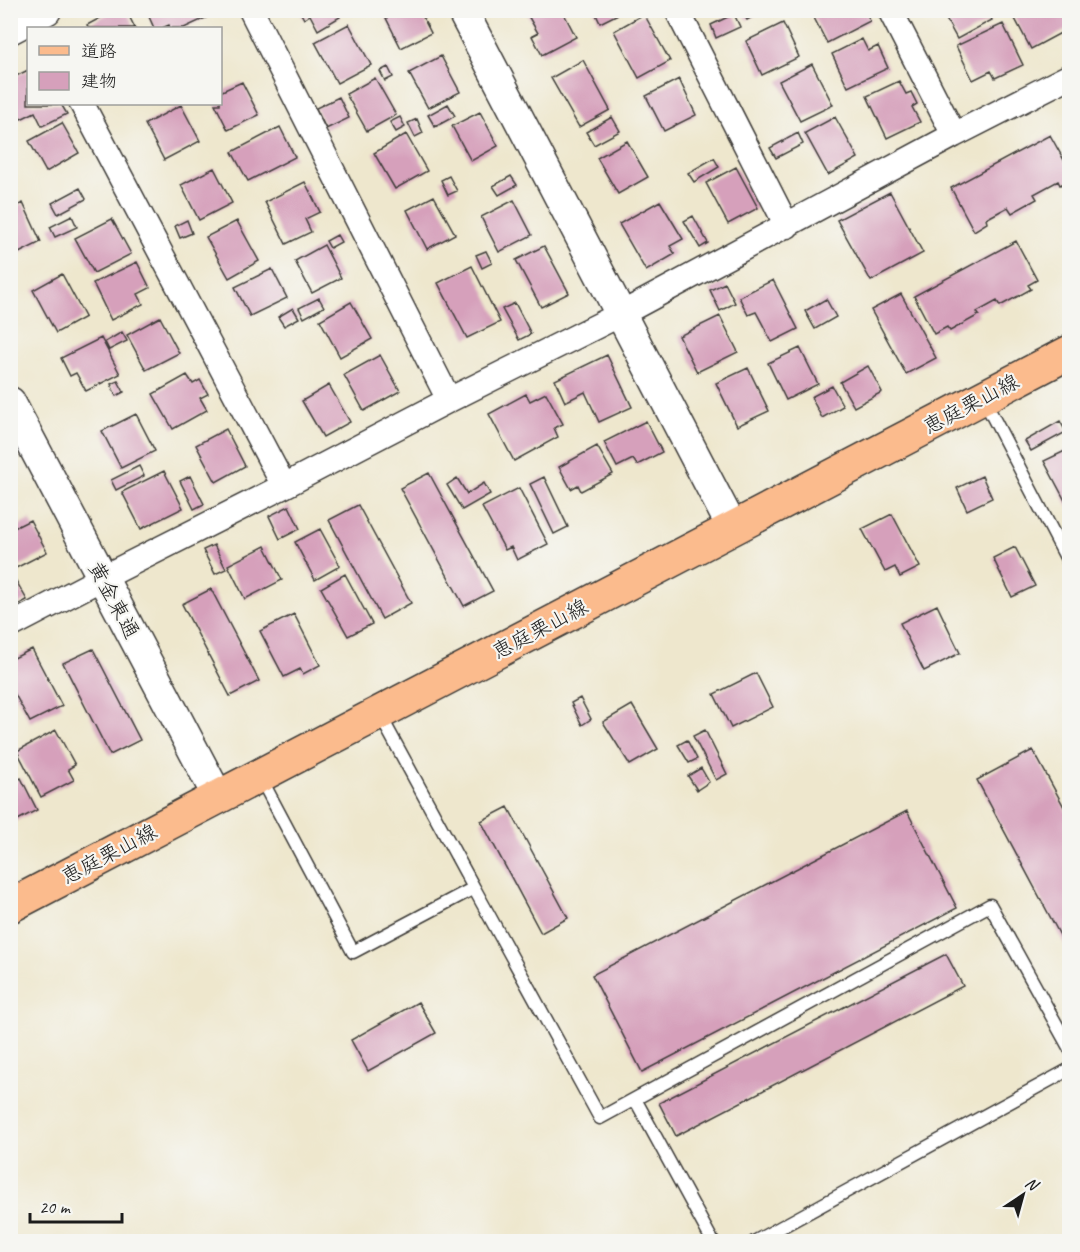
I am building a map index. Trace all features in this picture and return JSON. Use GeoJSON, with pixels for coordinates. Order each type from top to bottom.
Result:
{"type":"FeatureCollection","features":[{"type":"Feature","properties":{"kind":"main road","name":"恵庭栗山線"},"geometry":{"type":"LineString","coordinates":[[10,906],[1070,352]]}},
{"type":"Feature","properties":{"kind":"street"},"geometry":{"type":"LineString","coordinates":[[250,10],[449,400]]}},
{"type":"Feature","properties":{"kind":"street"},"geometry":{"type":"LineString","coordinates":[[462,10],[733,529]]}},
{"type":"Feature","properties":{"kind":"street"},"geometry":{"type":"LineString","coordinates":[[677,10],[787,226]]}},
{"type":"Feature","properties":{"kind":"street"},"geometry":{"type":"LineString","coordinates":[[890,10],[954,135]]}},
{"type":"Feature","properties":{"kind":"street"},"geometry":{"type":"LineString","coordinates":[[10,626],[621,314],[954,135],[1070,76]]}},
{"type":"Feature","properties":{"kind":"street"},"geometry":{"type":"LineString","coordinates":[[83,105],[284,486]]}},
{"type":"Feature","properties":{"kind":"street","name":"黄金東通"},"geometry":{"type":"LineString","coordinates":[[10,402],[218,797]]}},
{"type":"Feature","properties":{"kind":"lane"},"geometry":{"type":"LineString","coordinates":[[983,398],[1070,565]]}},
{"type":"Feature","properties":{"kind":"lane"},"geometry":{"type":"LineString","coordinates":[[379,713],[600,1118],[990,905],[1070,1049]]}},
{"type":"Feature","properties":{"kind":"lane"},"geometry":{"type":"LineString","coordinates":[[260,776],[353,952],[474,888]]}},
{"type":"Feature","properties":{"kind":"lane"},"geometry":{"type":"LineString","coordinates":[[754,1242],[1070,1069]]}},
{"type":"Feature","properties":{"kind":"lane"},"geometry":{"type":"LineString","coordinates":[[635,1099],[713,1242]]}},
{"type":"Feature","properties":{"kind":"building"},"geometry":{"type":"Polygon","coordinates":[[[115,10],[126,10],[134,27],[88,27],[87,25],[115,10]]]}},
{"type":"Feature","properties":{"kind":"building"},"geometry":{"type":"Polygon","coordinates":[[[146,10],[207,10],[210,16],[186,27],[170,27],[169,25],[154,27],[146,10]]]}},
{"type":"Feature","properties":{"kind":"building"},"geometry":{"type":"Polygon","coordinates":[[[299,10],[337,10],[340,17],[318,30],[310,15],[304,19],[299,10]]]}},
{"type":"Feature","properties":{"kind":"building"},"geometry":{"type":"Polygon","coordinates":[[[397,10],[419,10],[431,33],[401,48],[385,16],[397,10]]]}},
{"type":"Feature","properties":{"kind":"building"},"geometry":{"type":"Polygon","coordinates":[[[533,10],[562,10],[576,37],[542,55],[532,36],[538,33],[527,14],[533,10]]]}},
{"type":"Feature","properties":{"kind":"building"},"geometry":{"type":"Polygon","coordinates":[[[594,10],[626,10],[600,23],[594,10]]]}},
{"type":"Feature","properties":{"kind":"building"},"geometry":{"type":"Polygon","coordinates":[[[741,10],[765,10],[747,20],[741,10]]]}},
{"type":"Feature","properties":{"kind":"building"},"geometry":{"type":"Polygon","coordinates":[[[810,10],[865,10],[870,21],[827,43],[810,10]]]}},
{"type":"Feature","properties":{"kind":"building"},"geometry":{"type":"Polygon","coordinates":[[[941,10],[987,10],[992,20],[957,39],[941,10]]]}},
{"type":"Feature","properties":{"kind":"building"},"geometry":{"type":"Polygon","coordinates":[[[1023,10],[1070,10],[1070,28],[1031,49],[1013,15],[1023,10]]]}},
{"type":"Feature","properties":{"kind":"building"},"geometry":{"type":"Polygon","coordinates":[[[644,14],[670,61],[639,78],[614,31],[644,14]]]}},
{"type":"Feature","properties":{"kind":"building"},"geometry":{"type":"Polygon","coordinates":[[[734,14],[740,27],[716,38],[711,25],[734,14]]]}},
{"type":"Feature","properties":{"kind":"building"},"geometry":{"type":"Polygon","coordinates":[[[783,23],[799,57],[762,75],[746,41],[783,23]]]}},
{"type":"Feature","properties":{"kind":"building"},"geometry":{"type":"Polygon","coordinates":[[[349,24],[371,65],[337,83],[315,42],[349,24]]]}},
{"type":"Feature","properties":{"kind":"building"},"geometry":{"type":"Polygon","coordinates":[[[1003,24],[1023,65],[995,78],[991,71],[973,80],[956,46],[1003,24]]]}},
{"type":"Feature","properties":{"kind":"building"},"geometry":{"type":"Polygon","coordinates":[[[862,39],[868,51],[878,46],[888,68],[848,87],[832,54],[862,39]]]}},
{"type":"Feature","properties":{"kind":"building"},"geometry":{"type":"Polygon","coordinates":[[[441,56],[460,92],[428,108],[409,73],[441,56]]]}},
{"type":"Feature","properties":{"kind":"building"},"geometry":{"type":"Polygon","coordinates":[[[583,60],[610,110],[579,127],[551,78],[583,60]]]}},
{"type":"Feature","properties":{"kind":"building"},"geometry":{"type":"Polygon","coordinates":[[[812,64],[833,105],[800,121],[779,81],[812,64]]]}},
{"type":"Feature","properties":{"kind":"building"},"geometry":{"type":"Polygon","coordinates":[[[388,67],[393,77],[385,81],[380,71],[388,67]]]}},
{"type":"Feature","properties":{"kind":"building"},"geometry":{"type":"Polygon","coordinates":[[[27,70],[27,105],[62,105],[67,114],[42,126],[35,112],[21,119],[10,98],[10,79],[27,70]]]}},
{"type":"Feature","properties":{"kind":"building"},"geometry":{"type":"Polygon","coordinates":[[[375,78],[396,115],[367,131],[346,94],[375,78]]]}},
{"type":"Feature","properties":{"kind":"building"},"geometry":{"type":"Polygon","coordinates":[[[679,79],[696,115],[664,131],[646,96],[679,79]]]}},
{"type":"Feature","properties":{"kind":"building"},"geometry":{"type":"Polygon","coordinates":[[[899,81],[906,94],[911,92],[917,104],[912,107],[920,122],[887,138],[867,96],[899,81]]]}},
{"type":"Feature","properties":{"kind":"building"},"geometry":{"type":"Polygon","coordinates":[[[242,82],[259,115],[228,130],[216,105],[222,105],[222,91],[242,82]]]}},
{"type":"Feature","properties":{"kind":"building"},"geometry":{"type":"Polygon","coordinates":[[[339,97],[349,118],[326,129],[316,108],[339,97]]]}},
{"type":"Feature","properties":{"kind":"building"},"geometry":{"type":"Polygon","coordinates":[[[448,104],[455,116],[435,127],[428,115],[448,104]]]}},
{"type":"Feature","properties":{"kind":"building"},"geometry":{"type":"Polygon","coordinates":[[[181,105],[200,141],[164,160],[145,124],[181,105]]]}},
{"type":"Feature","properties":{"kind":"building"},"geometry":{"type":"Polygon","coordinates":[[[480,112],[498,146],[471,161],[452,126],[480,112]]]}},
{"type":"Feature","properties":{"kind":"building"},"geometry":{"type":"Polygon","coordinates":[[[400,117],[405,127],[396,132],[390,122],[400,117]]]}},
{"type":"Feature","properties":{"kind":"building"},"geometry":{"type":"Polygon","coordinates":[[[612,117],[620,131],[594,145],[586,132],[612,117]]]}},
{"type":"Feature","properties":{"kind":"building"},"geometry":{"type":"Polygon","coordinates":[[[835,117],[858,158],[828,175],[805,133],[835,117]]]}},
{"type":"Feature","properties":{"kind":"building"},"geometry":{"type":"Polygon","coordinates":[[[417,119],[423,133],[415,137],[408,123],[417,119]]]}},
{"type":"Feature","properties":{"kind":"building"},"geometry":{"type":"Polygon","coordinates":[[[62,123],[79,153],[46,172],[29,141],[62,123]]]}},
{"type":"Feature","properties":{"kind":"building"},"geometry":{"type":"Polygon","coordinates":[[[280,127],[295,157],[248,181],[232,152],[280,127]]]}},
{"type":"Feature","properties":{"kind":"building"},"geometry":{"type":"Polygon","coordinates":[[[798,133],[803,144],[776,158],[770,148],[798,133]]]}},
{"type":"Feature","properties":{"kind":"building"},"geometry":{"type":"Polygon","coordinates":[[[406,134],[427,171],[395,189],[374,153],[406,134]]]}},
{"type":"Feature","properties":{"kind":"building"},"geometry":{"type":"Polygon","coordinates":[[[1050,135],[1070,171],[1070,180],[1060,185],[1058,181],[1034,194],[1037,199],[1012,213],[1008,207],[986,219],[987,223],[974,231],[951,188],[1050,135]]]}},
{"type":"Feature","properties":{"kind":"building"},"geometry":{"type":"Polygon","coordinates":[[[627,141],[648,177],[618,194],[597,158],[627,141]]]}},
{"type":"Feature","properties":{"kind":"building"},"geometry":{"type":"Polygon","coordinates":[[[714,158],[719,167],[694,182],[688,173],[714,158]]]}},
{"type":"Feature","properties":{"kind":"building"},"geometry":{"type":"Polygon","coordinates":[[[736,167],[758,208],[728,224],[706,183],[736,167]]]}},
{"type":"Feature","properties":{"kind":"building"},"geometry":{"type":"Polygon","coordinates":[[[214,168],[232,203],[199,220],[181,185],[214,168]]]}},
{"type":"Feature","properties":{"kind":"building"},"geometry":{"type":"Polygon","coordinates":[[[449,176],[457,191],[448,195],[441,180],[449,176]]]}},
{"type":"Feature","properties":{"kind":"building"},"geometry":{"type":"Polygon","coordinates":[[[511,176],[517,185],[499,195],[493,186],[511,176]]]}},
{"type":"Feature","properties":{"kind":"building"},"geometry":{"type":"Polygon","coordinates":[[[305,182],[320,212],[305,219],[311,232],[286,244],[265,202],[305,182]]]}},
{"type":"Feature","properties":{"kind":"building"},"geometry":{"type":"Polygon","coordinates":[[[80,188],[86,199],[58,214],[52,203],[80,188]]]}},
{"type":"Feature","properties":{"kind":"building"},"geometry":{"type":"Polygon","coordinates":[[[890,192],[923,253],[871,281],[837,220],[890,192]]]}},
{"type":"Feature","properties":{"kind":"building"},"geometry":{"type":"Polygon","coordinates":[[[434,196],[455,234],[427,249],[407,210],[434,196]]]}},
{"type":"Feature","properties":{"kind":"building"},"geometry":{"type":"Polygon","coordinates":[[[514,200],[532,235],[499,252],[481,217],[514,200]]]}},
{"type":"Feature","properties":{"kind":"building"},"geometry":{"type":"Polygon","coordinates":[[[660,201],[683,239],[670,246],[675,254],[646,271],[619,224],[660,201]]]}},
{"type":"Feature","properties":{"kind":"building"},"geometry":{"type":"Polygon","coordinates":[[[23,203],[41,242],[15,255],[10,246],[10,209],[23,203]]]}},
{"type":"Feature","properties":{"kind":"building"},"geometry":{"type":"Polygon","coordinates":[[[72,216],[77,227],[55,237],[50,227],[72,216]]]}},
{"type":"Feature","properties":{"kind":"building"},"geometry":{"type":"Polygon","coordinates":[[[693,216],[708,243],[700,248],[684,221],[693,216]]]}},
{"type":"Feature","properties":{"kind":"building"},"geometry":{"type":"Polygon","coordinates":[[[112,219],[131,254],[94,273],[75,238],[112,219]]]}},
{"type":"Feature","properties":{"kind":"building"},"geometry":{"type":"Polygon","coordinates":[[[187,220],[192,233],[180,238],[175,226],[187,220]]]}},
{"type":"Feature","properties":{"kind":"building"},"geometry":{"type":"Polygon","coordinates":[[[237,221],[259,261],[229,278],[206,237],[237,221]]]}},
{"type":"Feature","properties":{"kind":"building"},"geometry":{"type":"Polygon","coordinates":[[[337,235],[341,242],[330,248],[326,241],[337,235]]]}},
{"type":"Feature","properties":{"kind":"building"},"geometry":{"type":"Polygon","coordinates":[[[1016,241],[1037,280],[1028,285],[1031,289],[1000,306],[997,301],[977,312],[979,315],[950,331],[947,327],[934,334],[914,296],[1016,241]]]}},
{"type":"Feature","properties":{"kind":"building"},"geometry":{"type":"Polygon","coordinates":[[[324,245],[341,278],[312,293],[295,261],[324,245]]]}},
{"type":"Feature","properties":{"kind":"building"},"geometry":{"type":"Polygon","coordinates":[[[544,246],[569,293],[541,307],[516,260],[544,246]]]}},
{"type":"Feature","properties":{"kind":"building"},"geometry":{"type":"Polygon","coordinates":[[[486,251],[492,263],[482,268],[476,255],[486,251]]]}},
{"type":"Feature","properties":{"kind":"building"},"geometry":{"type":"Polygon","coordinates":[[[137,262],[150,288],[138,294],[143,304],[111,320],[93,283],[137,262]]]}},
{"type":"Feature","properties":{"kind":"building"},"geometry":{"type":"Polygon","coordinates":[[[472,266],[500,322],[467,338],[438,283],[472,266]]]}},
{"type":"Feature","properties":{"kind":"building"},"geometry":{"type":"Polygon","coordinates":[[[272,269],[287,298],[250,316],[235,287],[272,269]]]}},
{"type":"Feature","properties":{"kind":"building"},"geometry":{"type":"Polygon","coordinates":[[[62,274],[85,317],[56,333],[33,290],[62,274]]]}},
{"type":"Feature","properties":{"kind":"building"},"geometry":{"type":"Polygon","coordinates":[[[773,280],[798,329],[772,342],[756,312],[748,315],[739,297],[773,280]]]}},
{"type":"Feature","properties":{"kind":"building"},"geometry":{"type":"Polygon","coordinates":[[[725,283],[735,303],[720,311],[710,290],[725,283]]]}},
{"type":"Feature","properties":{"kind":"building"},"geometry":{"type":"Polygon","coordinates":[[[901,294],[936,358],[906,374],[871,310],[901,294]]]}},
{"type":"Feature","properties":{"kind":"building"},"geometry":{"type":"Polygon","coordinates":[[[319,298],[324,307],[304,318],[299,308],[319,298]]]}},
{"type":"Feature","properties":{"kind":"building"},"geometry":{"type":"Polygon","coordinates":[[[826,299],[836,317],[815,329],[805,311],[826,299]]]}},
{"type":"Feature","properties":{"kind":"building"},"geometry":{"type":"Polygon","coordinates":[[[351,302],[372,339],[340,357],[320,320],[351,302]]]}},
{"type":"Feature","properties":{"kind":"building"},"geometry":{"type":"Polygon","coordinates":[[[515,303],[531,334],[519,340],[502,309],[515,303]]]}},
{"type":"Feature","properties":{"kind":"building"},"geometry":{"type":"Polygon","coordinates":[[[293,308],[299,318],[284,326],[278,317],[293,308]]]}},
{"type":"Feature","properties":{"kind":"building"},"geometry":{"type":"Polygon","coordinates":[[[720,316],[738,352],[697,372],[679,336],[720,316]]]}},
{"type":"Feature","properties":{"kind":"building"},"geometry":{"type":"Polygon","coordinates":[[[160,317],[179,353],[146,370],[127,335],[160,317]]]}},
{"type":"Feature","properties":{"kind":"building"},"geometry":{"type":"Polygon","coordinates":[[[122,332],[127,341],[109,350],[105,342],[122,332]]]}},
{"type":"Feature","properties":{"kind":"building"},"geometry":{"type":"Polygon","coordinates":[[[101,338],[120,374],[86,391],[76,373],[70,376],[61,358],[101,338]]]}},
{"type":"Feature","properties":{"kind":"building"},"geometry":{"type":"Polygon","coordinates":[[[800,348],[818,384],[786,400],[768,363],[800,348]]]}},
{"type":"Feature","properties":{"kind":"building"},"geometry":{"type":"Polygon","coordinates":[[[380,355],[400,391],[364,411],[344,375],[380,355]]]}},
{"type":"Feature","properties":{"kind":"building"},"geometry":{"type":"Polygon","coordinates":[[[607,355],[632,407],[599,422],[585,392],[565,402],[555,380],[607,355]]]}},
{"type":"Feature","properties":{"kind":"building"},"geometry":{"type":"Polygon","coordinates":[[[868,366],[882,392],[854,407],[840,382],[868,366]]]}},
{"type":"Feature","properties":{"kind":"building"},"geometry":{"type":"Polygon","coordinates":[[[748,368],[769,411],[737,426],[716,383],[748,368]]]}},
{"type":"Feature","properties":{"kind":"building"},"geometry":{"type":"Polygon","coordinates":[[[187,375],[193,384],[200,380],[208,394],[200,398],[207,410],[173,429],[153,394],[187,375]]]}},
{"type":"Feature","properties":{"kind":"building"},"geometry":{"type":"Polygon","coordinates":[[[118,381],[124,392],[116,396],[111,384],[118,381]]]}},
{"type":"Feature","properties":{"kind":"building"},"geometry":{"type":"Polygon","coordinates":[[[329,385],[350,422],[323,437],[302,401],[329,385]]]}},
{"type":"Feature","properties":{"kind":"building"},"geometry":{"type":"Polygon","coordinates":[[[832,386],[843,406],[822,418],[811,397],[832,386]]]}},
{"type":"Feature","properties":{"kind":"building"},"geometry":{"type":"Polygon","coordinates":[[[546,393],[563,424],[554,428],[558,437],[514,461],[489,414],[526,394],[530,401],[546,393]]]}},
{"type":"Feature","properties":{"kind":"building"},"geometry":{"type":"Polygon","coordinates":[[[136,414],[155,451],[121,468],[102,431],[136,414]]]}},
{"type":"Feature","properties":{"kind":"building"},"geometry":{"type":"Polygon","coordinates":[[[646,421],[662,452],[637,465],[633,459],[617,467],[604,442],[646,421]]]}},
{"type":"Feature","properties":{"kind":"building"},"geometry":{"type":"Polygon","coordinates":[[[1060,421],[1066,432],[1031,451],[1025,441],[1060,421]]]}},
{"type":"Feature","properties":{"kind":"building"},"geometry":{"type":"Polygon","coordinates":[[[226,429],[245,466],[216,482],[196,445],[226,429]]]}},
{"type":"Feature","properties":{"kind":"building"},"geometry":{"type":"Polygon","coordinates":[[[597,446],[613,474],[581,491],[578,485],[571,489],[559,467],[597,446]]]}},
{"type":"Feature","properties":{"kind":"building"},"geometry":{"type":"Polygon","coordinates":[[[1067,450],[1070,455],[1070,510],[1044,461],[1067,450]]]}},
{"type":"Feature","properties":{"kind":"building"},"geometry":{"type":"Polygon","coordinates":[[[139,466],[144,476],[116,490],[111,480],[139,466]]]}},
{"type":"Feature","properties":{"kind":"building"},"geometry":{"type":"Polygon","coordinates":[[[164,471],[183,508],[141,529],[122,492],[164,471]]]}},
{"type":"Feature","properties":{"kind":"building"},"geometry":{"type":"Polygon","coordinates":[[[429,473],[493,591],[464,606],[400,488],[429,473]]]}},
{"type":"Feature","properties":{"kind":"building"},"geometry":{"type":"Polygon","coordinates":[[[190,476],[204,504],[194,509],[180,481],[190,476]]]}},
{"type":"Feature","properties":{"kind":"building"},"geometry":{"type":"Polygon","coordinates":[[[982,476],[992,498],[967,510],[957,488],[982,476]]]}},
{"type":"Feature","properties":{"kind":"building"},"geometry":{"type":"Polygon","coordinates":[[[544,477],[568,527],[554,534],[530,484],[544,477]]]}},
{"type":"Feature","properties":{"kind":"building"},"geometry":{"type":"Polygon","coordinates":[[[457,478],[467,494],[484,483],[490,494],[462,510],[447,485],[457,478]]]}},
{"type":"Feature","properties":{"kind":"building"},"geometry":{"type":"Polygon","coordinates":[[[519,488],[548,544],[517,560],[511,547],[505,550],[482,507],[519,488]]]}},
{"type":"Feature","properties":{"kind":"building"},"geometry":{"type":"Polygon","coordinates":[[[358,505],[411,603],[382,619],[329,520],[358,505]]]}},
{"type":"Feature","properties":{"kind":"building"},"geometry":{"type":"Polygon","coordinates":[[[289,506],[300,529],[280,539],[269,516],[289,506]]]}},
{"type":"Feature","properties":{"kind":"building"},"geometry":{"type":"Polygon","coordinates":[[[892,514],[920,567],[900,577],[895,567],[885,572],[862,529],[892,514]]]}},
{"type":"Feature","properties":{"kind":"building"},"geometry":{"type":"Polygon","coordinates":[[[30,520],[47,552],[10,571],[10,530],[30,520]]]}},
{"type":"Feature","properties":{"kind":"building"},"geometry":{"type":"Polygon","coordinates":[[[320,529],[340,566],[315,580],[295,542],[320,529]]]}},
{"type":"Feature","properties":{"kind":"building"},"geometry":{"type":"Polygon","coordinates":[[[214,545],[226,569],[215,574],[203,550],[214,545]]]}},
{"type":"Feature","properties":{"kind":"building"},"geometry":{"type":"Polygon","coordinates":[[[265,546],[282,580],[245,599],[228,565],[265,546]]]}},
{"type":"Feature","properties":{"kind":"building"},"geometry":{"type":"Polygon","coordinates":[[[1015,547],[1035,586],[1012,597],[993,558],[1015,547]]]}},
{"type":"Feature","properties":{"kind":"building"},"geometry":{"type":"Polygon","coordinates":[[[345,574],[372,624],[348,636],[321,588],[345,574]]]}},
{"type":"Feature","properties":{"kind":"building"},"geometry":{"type":"Polygon","coordinates":[[[15,579],[27,600],[10,609],[10,582],[15,579]]]}},
{"type":"Feature","properties":{"kind":"building"},"geometry":{"type":"Polygon","coordinates":[[[211,589],[259,681],[230,696],[182,604],[211,589]]]}},
{"type":"Feature","properties":{"kind":"building"},"geometry":{"type":"Polygon","coordinates":[[[937,605],[960,653],[924,671],[900,623],[937,605]]]}},
{"type":"Feature","properties":{"kind":"building"},"geometry":{"type":"Polygon","coordinates":[[[294,614],[320,665],[303,674],[300,669],[284,677],[260,631],[294,614]]]}},
{"type":"Feature","properties":{"kind":"building"},"geometry":{"type":"Polygon","coordinates":[[[32,649],[62,706],[30,722],[10,685],[10,660],[32,649]]]}},
{"type":"Feature","properties":{"kind":"building"},"geometry":{"type":"Polygon","coordinates":[[[93,649],[140,740],[110,755],[63,663],[93,649]]]}},
{"type":"Feature","properties":{"kind":"building"},"geometry":{"type":"Polygon","coordinates":[[[756,673],[773,707],[731,728],[714,694],[756,673]]]}},
{"type":"Feature","properties":{"kind":"building"},"geometry":{"type":"Polygon","coordinates":[[[580,698],[591,719],[582,725],[571,703],[580,698]]]}},
{"type":"Feature","properties":{"kind":"building"},"geometry":{"type":"Polygon","coordinates":[[[632,705],[658,749],[630,765],[603,722],[632,705]]]}},
{"type":"Feature","properties":{"kind":"building"},"geometry":{"type":"Polygon","coordinates":[[[56,730],[75,765],[68,769],[74,780],[41,797],[17,751],[56,730]]]}},
{"type":"Feature","properties":{"kind":"building"},"geometry":{"type":"Polygon","coordinates":[[[705,730],[727,774],[716,780],[693,736],[705,730]]]}},
{"type":"Feature","properties":{"kind":"building"},"geometry":{"type":"Polygon","coordinates":[[[687,740],[697,759],[689,763],[678,745],[687,740]]]}},
{"type":"Feature","properties":{"kind":"building"},"geometry":{"type":"Polygon","coordinates":[[[1033,750],[1070,818],[1070,954],[977,780],[1033,750]]]}},
{"type":"Feature","properties":{"kind":"building"},"geometry":{"type":"Polygon","coordinates":[[[701,768],[709,782],[697,790],[688,776],[701,768]]]}},
{"type":"Feature","properties":{"kind":"building"},"geometry":{"type":"Polygon","coordinates":[[[21,778],[37,810],[10,824],[10,784],[21,778]]]}},
{"type":"Feature","properties":{"kind":"building"},"geometry":{"type":"Polygon","coordinates":[[[508,807],[568,918],[541,933],[481,821],[508,807]]]}},
{"type":"Feature","properties":{"kind":"building"},"geometry":{"type":"Polygon","coordinates":[[[907,811],[957,908],[642,1072],[592,975],[907,811]]]}},
{"type":"Feature","properties":{"kind":"building"},"geometry":{"type":"Polygon","coordinates":[[[946,954],[963,986],[676,1136],[659,1103],[946,954]]]}},
{"type":"Feature","properties":{"kind":"building"},"geometry":{"type":"Polygon","coordinates":[[[418,1002],[436,1033],[368,1071],[351,1040],[418,1002]]]}}]}
